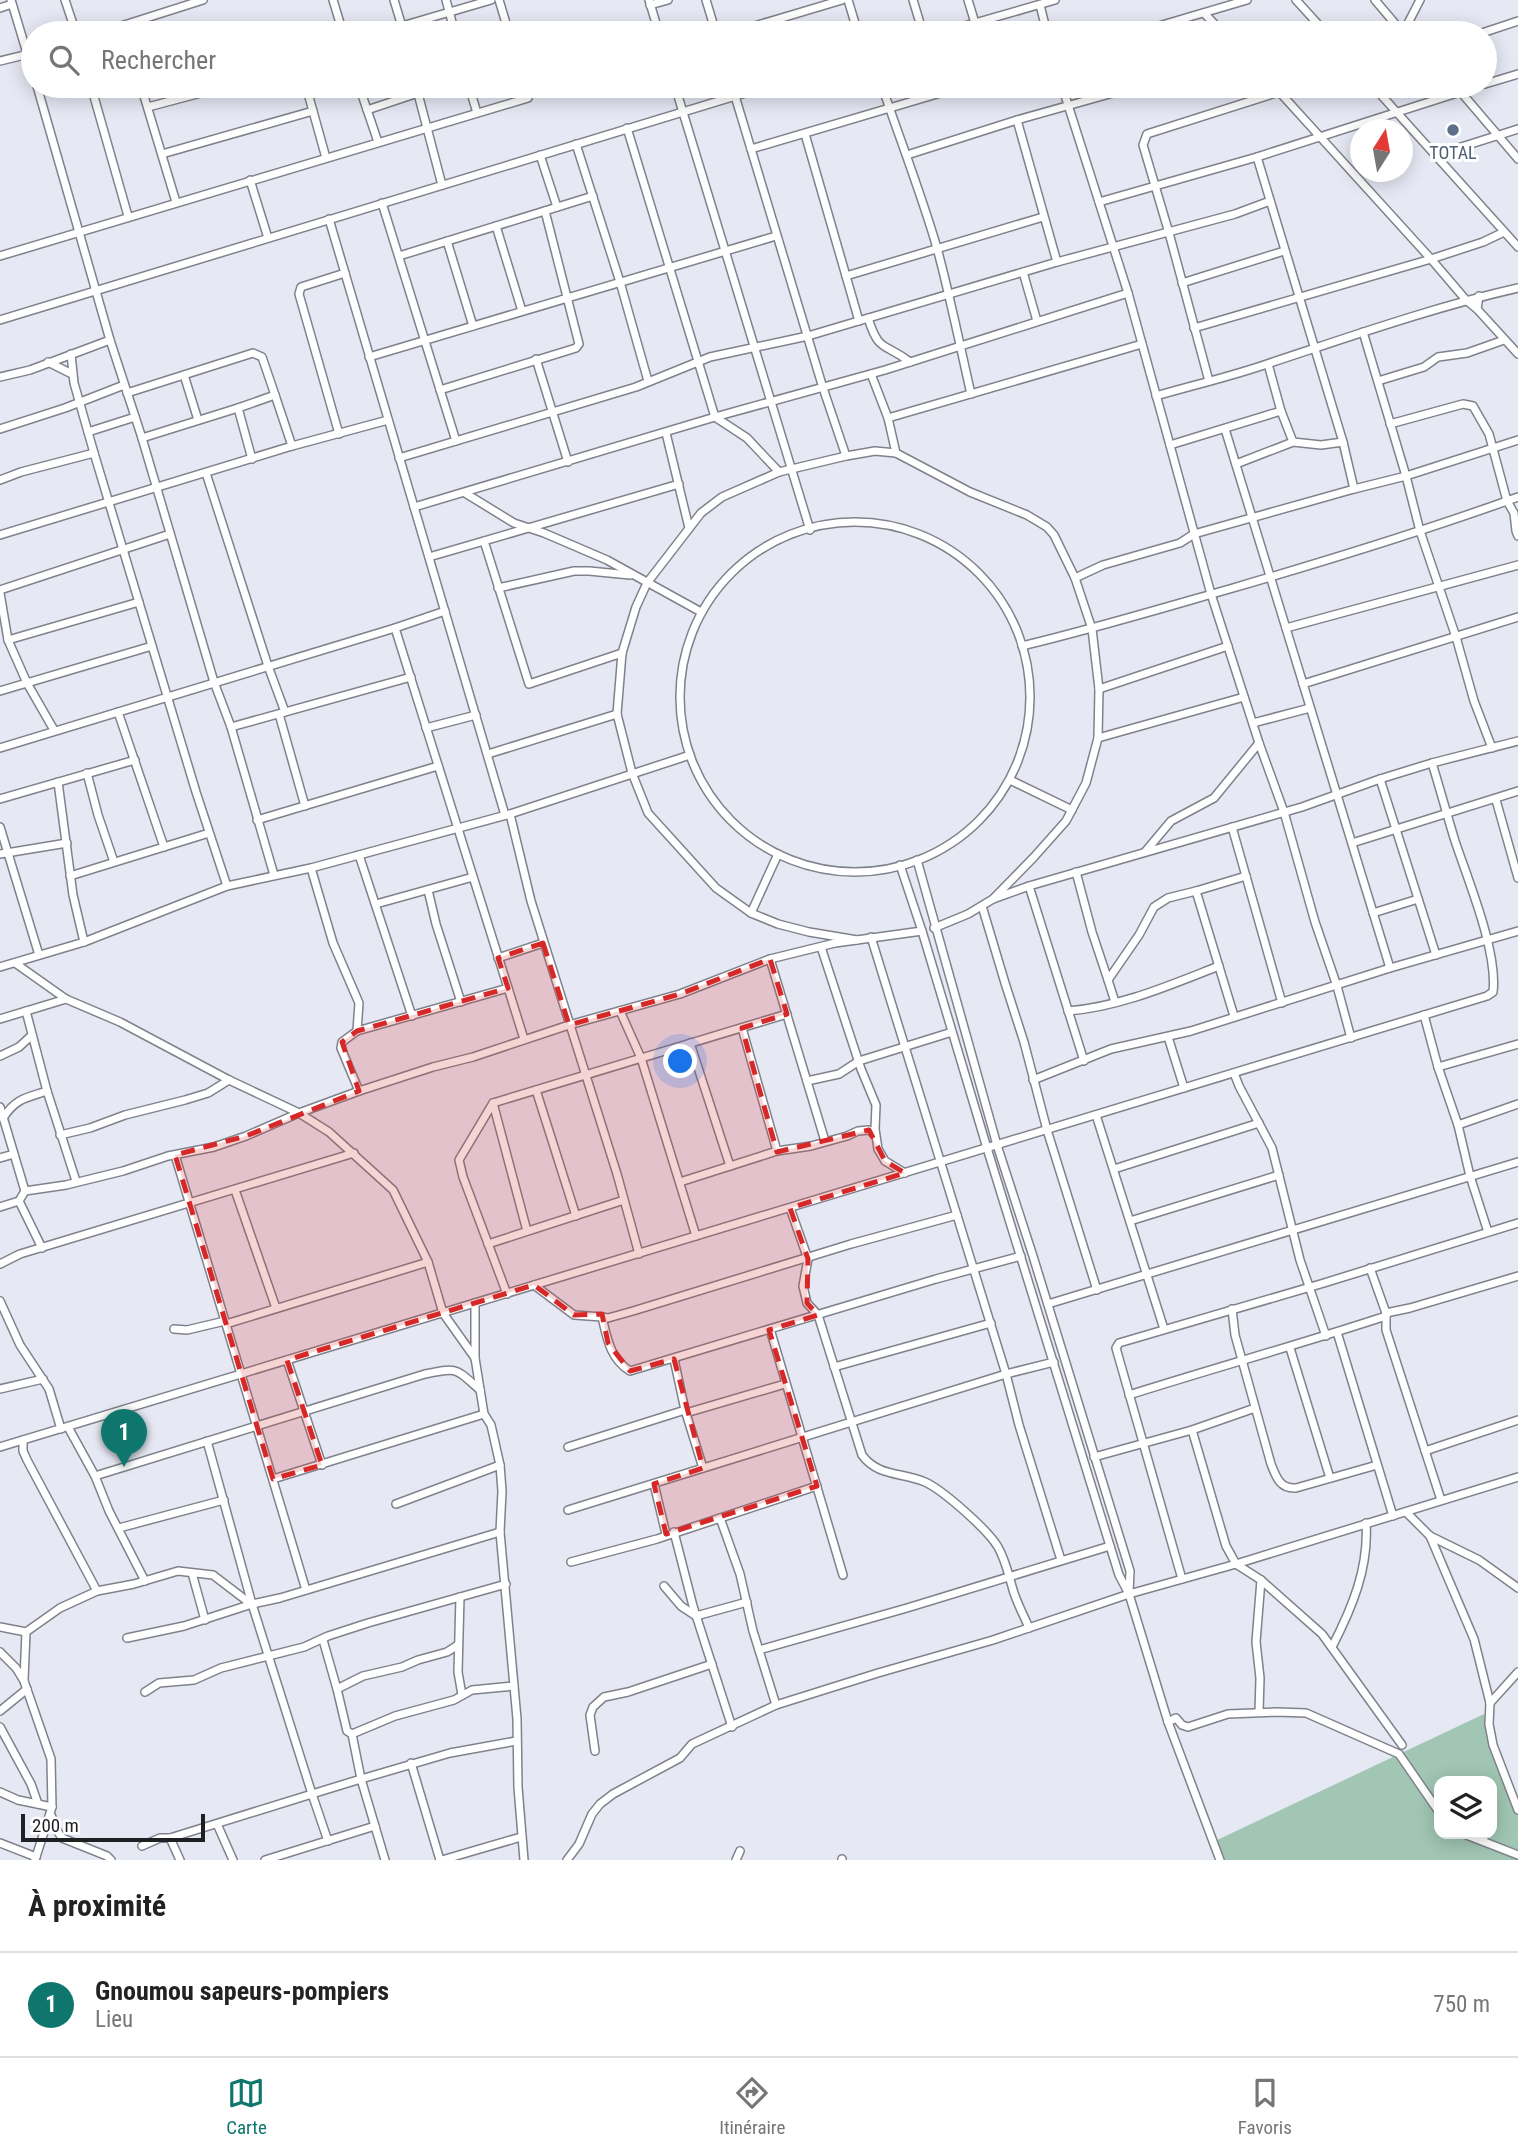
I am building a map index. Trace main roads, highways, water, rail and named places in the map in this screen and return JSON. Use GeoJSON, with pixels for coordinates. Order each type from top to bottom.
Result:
{"type":"FeatureCollection","features":[{"type":"Feature","properties":{"kind":"place","name":"TOTAL"},"geometry":{"type":"Point","coordinates":[1453,130]}},
{"type":"Feature","properties":{"kind":"place","name":"Gnoumou sapeurs-pompiers"},"geometry":{"type":"Point","coordinates":[124,1467]}}]}
